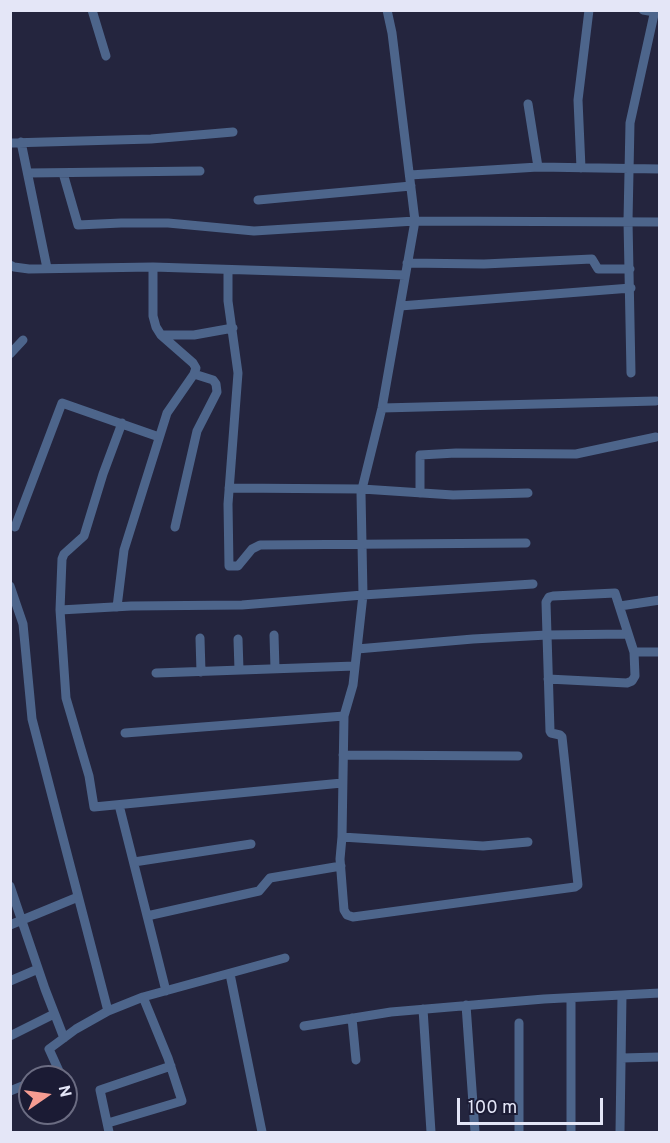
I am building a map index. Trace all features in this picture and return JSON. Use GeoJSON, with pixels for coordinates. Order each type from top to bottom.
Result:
{"type":"FeatureCollection","features":[{"type":"Feature","properties":{"kind":"street"},"geometry":{"type":"LineString","coordinates":[[92,10],[106,56]]}},
{"type":"Feature","properties":{"kind":"street"},"geometry":{"type":"LineString","coordinates":[[387,10],[392,33],[416,221],[382,408],[362,489],[363,595],[353,685],[344,716],[341,866],[344,910],[347,915],[353,917],[578,885],[562,737],[550,731],[548,679],[546,602],[549,597],[612,592],[618,596],[634,652],[635,676],[632,681],[627,683],[548,679]]}},
{"type":"Feature","properties":{"kind":"street"},"geometry":{"type":"LineString","coordinates":[[581,168],[578,100],[589,10]]}},
{"type":"Feature","properties":{"kind":"street"},"geometry":{"type":"LineString","coordinates":[[631,373],[628,221],[630,123],[655,11],[643,10]]}},
{"type":"Feature","properties":{"kind":"street"},"geometry":{"type":"LineString","coordinates":[[528,104],[538,167]]}},
{"type":"Feature","properties":{"kind":"street"},"geometry":{"type":"LineString","coordinates":[[10,142],[150,139],[233,132]]}},
{"type":"Feature","properties":{"kind":"street"},"geometry":{"type":"LineString","coordinates":[[21,142],[47,268]]}},
{"type":"Feature","properties":{"kind":"street"},"geometry":{"type":"LineString","coordinates":[[410,175],[538,167],[660,169]]}},
{"type":"Feature","properties":{"kind":"street"},"geometry":{"type":"LineString","coordinates":[[28,173],[200,171]]}},
{"type":"Feature","properties":{"kind":"street"},"geometry":{"type":"LineString","coordinates":[[63,172],[78,225],[168,223],[254,231],[416,221],[660,222]]}},
{"type":"Feature","properties":{"kind":"street"},"geometry":{"type":"LineString","coordinates":[[258,200],[411,186]]}},
{"type":"Feature","properties":{"kind":"street"},"geometry":{"type":"LineString","coordinates":[[407,263],[484,264],[592,259],[598,269],[630,269]]}},
{"type":"Feature","properties":{"kind":"street"},"geometry":{"type":"LineString","coordinates":[[10,265],[47,268],[153,267],[405,274]]}},
{"type":"Feature","properties":{"kind":"street"},"geometry":{"type":"LineString","coordinates":[[117,607],[124,550],[159,437],[167,413],[196,368],[194,363],[162,335],[153,316],[153,267]]}},
{"type":"Feature","properties":{"kind":"street"},"geometry":{"type":"LineString","coordinates":[[228,270],[228,301],[238,373],[229,488],[230,566],[238,566],[252,549],[260,545],[526,543]]}},
{"type":"Feature","properties":{"kind":"street"},"geometry":{"type":"LineString","coordinates":[[400,306],[631,288]]}},
{"type":"Feature","properties":{"kind":"street"},"geometry":{"type":"LineString","coordinates":[[162,335],[194,335],[233,328]]}},
{"type":"Feature","properties":{"kind":"street"},"geometry":{"type":"LineString","coordinates":[[10,354],[23,340]]}},
{"type":"Feature","properties":{"kind":"street"},"geometry":{"type":"LineString","coordinates":[[175,527],[197,431],[217,392],[213,380],[194,374]]}},
{"type":"Feature","properties":{"kind":"street"},"geometry":{"type":"LineString","coordinates":[[382,408],[656,401]]}},
{"type":"Feature","properties":{"kind":"street"},"geometry":{"type":"LineString","coordinates":[[15,527],[62,403],[159,437]]}},
{"type":"Feature","properties":{"kind":"street"},"geometry":{"type":"LineString","coordinates":[[122,423],[84,536],[64,554],[62,560],[60,610],[66,698],[89,776],[94,807],[342,783]]}},
{"type":"Feature","properties":{"kind":"street"},"geometry":{"type":"LineString","coordinates":[[420,492],[420,455],[576,454],[656,437]]}},
{"type":"Feature","properties":{"kind":"street"},"geometry":{"type":"LineString","coordinates":[[229,488],[362,489],[453,495],[528,493]]}},
{"type":"Feature","properties":{"kind":"street"},"geometry":{"type":"LineString","coordinates":[[60,610],[242,605],[533,584]]}},
{"type":"Feature","properties":{"kind":"street"},"geometry":{"type":"LineString","coordinates":[[10,585],[23,624],[32,719],[108,1011]]}},
{"type":"Feature","properties":{"kind":"street"},"geometry":{"type":"LineString","coordinates":[[620,606],[660,600]]}},
{"type":"Feature","properties":{"kind":"street"},"geometry":{"type":"LineString","coordinates":[[357,649],[473,639],[627,634]]}},
{"type":"Feature","properties":{"kind":"street"},"geometry":{"type":"LineString","coordinates":[[274,635],[275,669]]}},
{"type":"Feature","properties":{"kind":"street"},"geometry":{"type":"LineString","coordinates":[[200,638],[201,672]]}},
{"type":"Feature","properties":{"kind":"street"},"geometry":{"type":"LineString","coordinates":[[238,639],[239,670]]}},
{"type":"Feature","properties":{"kind":"street"},"geometry":{"type":"LineString","coordinates":[[634,652],[660,652]]}},
{"type":"Feature","properties":{"kind":"street"},"geometry":{"type":"LineString","coordinates":[[156,673],[355,666]]}},
{"type":"Feature","properties":{"kind":"street"},"geometry":{"type":"LineString","coordinates":[[125,733],[344,716]]}},
{"type":"Feature","properties":{"kind":"street"},"geometry":{"type":"LineString","coordinates":[[343,755],[518,756]]}},
{"type":"Feature","properties":{"kind":"street"},"geometry":{"type":"LineString","coordinates":[[119,805],[166,991]]}},
{"type":"Feature","properties":{"kind":"street"},"geometry":{"type":"LineString","coordinates":[[342,837],[483,846],[528,842]]}},
{"type":"Feature","properties":{"kind":"street"},"geometry":{"type":"LineString","coordinates":[[134,862],[251,844]]}},
{"type":"Feature","properties":{"kind":"street"},"geometry":{"type":"LineString","coordinates":[[147,916],[259,891],[270,878],[341,866]]}},
{"type":"Feature","properties":{"kind":"street"},"geometry":{"type":"LineString","coordinates":[[10,886],[64,1038]]}},
{"type":"Feature","properties":{"kind":"street"},"geometry":{"type":"LineString","coordinates":[[10,925],[78,897]]}},
{"type":"Feature","properties":{"kind":"street"},"geometry":{"type":"LineString","coordinates":[[56,1065],[49,1049],[108,1011],[143,997],[285,958]]}},
{"type":"Feature","properties":{"kind":"street"},"geometry":{"type":"LineString","coordinates":[[10,981],[38,969]]}},
{"type":"Feature","properties":{"kind":"street"},"geometry":{"type":"LineString","coordinates":[[230,974],[261,1132]]}},
{"type":"Feature","properties":{"kind":"street"},"geometry":{"type":"LineString","coordinates":[[304,1026],[466,1005],[660,993]]}},
{"type":"Feature","properties":{"kind":"street"},"geometry":{"type":"LineString","coordinates":[[620,1132],[622,995]]}},
{"type":"Feature","properties":{"kind":"street"},"geometry":{"type":"LineString","coordinates":[[143,997],[171,1066],[182,1101],[109,1128],[100,1090],[171,1066]]}},
{"type":"Feature","properties":{"kind":"street"},"geometry":{"type":"LineString","coordinates":[[571,998],[571,1132]]}},
{"type":"Feature","properties":{"kind":"street"},"geometry":{"type":"LineString","coordinates":[[466,1005],[475,1132]]}},
{"type":"Feature","properties":{"kind":"street"},"geometry":{"type":"LineString","coordinates":[[423,1009],[430,1132]]}},
{"type":"Feature","properties":{"kind":"street"},"geometry":{"type":"LineString","coordinates":[[10,1036],[54,1014]]}},
{"type":"Feature","properties":{"kind":"street"},"geometry":{"type":"LineString","coordinates":[[352,1018],[356,1060]]}},
{"type":"Feature","properties":{"kind":"street"},"geometry":{"type":"LineString","coordinates":[[519,1023],[519,1132]]}},
{"type":"Feature","properties":{"kind":"street"},"geometry":{"type":"LineString","coordinates":[[622,1058],[660,1057]]}}]}
